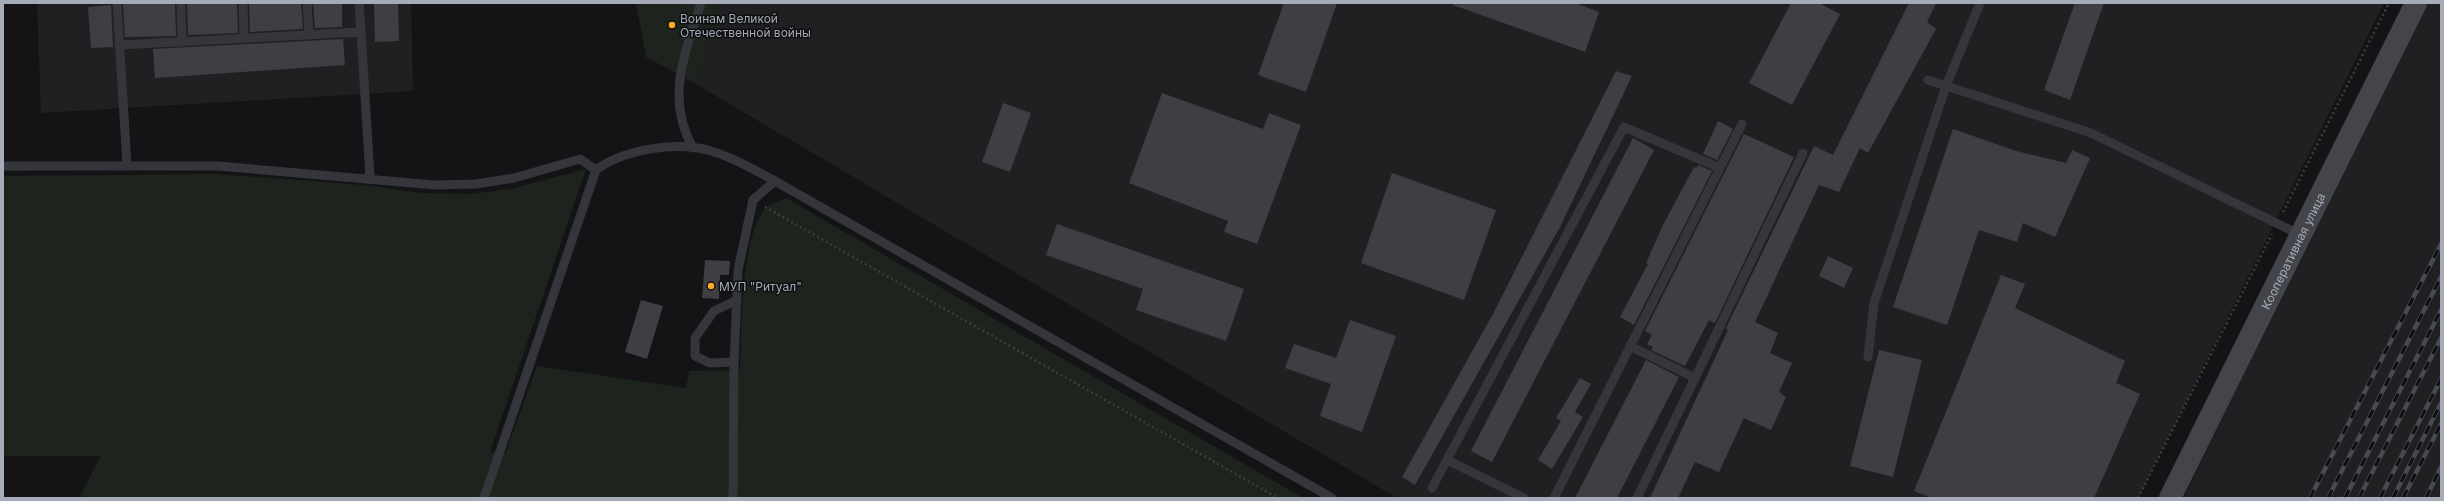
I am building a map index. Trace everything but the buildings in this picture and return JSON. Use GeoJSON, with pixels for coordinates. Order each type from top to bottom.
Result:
{"type":"FeatureCollection","features":[{"type":"Feature","properties":{"kind":"main road","name":"Кооперативная улица"},"geometry":{"type":"LineString","coordinates":[[2170,498],[2416,3]]}},
{"type":"Feature","properties":{"kind":"lane"},"geometry":{"type":"LineString","coordinates":[[117,3],[127,165]]}},
{"type":"Feature","properties":{"kind":"lane"},"geometry":{"type":"LineString","coordinates":[[181,3],[182,42]]}},
{"type":"Feature","properties":{"kind":"lane"},"geometry":{"type":"LineString","coordinates":[[243,3],[244,38]]}},
{"type":"Feature","properties":{"kind":"lane"},"geometry":{"type":"LineString","coordinates":[[307,3],[308,35]]}},
{"type":"Feature","properties":{"kind":"lane"},"geometry":{"type":"LineString","coordinates":[[360,3],[370,178]]}},
{"type":"Feature","properties":{"kind":"lane"},"geometry":{"type":"LineString","coordinates":[[693,148],[680,121],[679,74],[700,3]]}},
{"type":"Feature","properties":{"kind":"lane"},"geometry":{"type":"LineString","coordinates":[[1868,357],[1874,303],[1946,86],[1980,3]]}},
{"type":"Feature","properties":{"kind":"lane"},"geometry":{"type":"LineString","coordinates":[[119,45],[361,32]]}},
{"type":"Feature","properties":{"kind":"lane"},"geometry":{"type":"LineString","coordinates":[[1928,80],[2091,133],[2301,235]]}},
{"type":"Feature","properties":{"kind":"lane"},"geometry":{"type":"LineString","coordinates":[[1554,498],[1742,124]]}},
{"type":"Feature","properties":{"kind":"lane"},"geometry":{"type":"LineString","coordinates":[[1432,488],[1624,127],[1720,168]]}},
{"type":"Feature","properties":{"kind":"lane"},"geometry":{"type":"LineString","coordinates":[[484,498],[596,170],[609,160],[643,149],[693,148],[710,151],[742,163],[775,181],[1332,498]]}},
{"type":"Feature","properties":{"kind":"lane"},"geometry":{"type":"LineString","coordinates":[[1637,498],[1803,152]]}},
{"type":"Feature","properties":{"kind":"lane"},"geometry":{"type":"LineString","coordinates":[[3,166],[218,166],[370,178],[435,185],[476,184],[514,178],[580,159],[596,170]]}},
{"type":"Feature","properties":{"kind":"lane"},"geometry":{"type":"LineString","coordinates":[[733,498],[734,362],[738,270],[753,200],[775,181]]}},
{"type":"Feature","properties":{"kind":"lane"},"geometry":{"type":"LineString","coordinates":[[734,362],[710,363],[695,356],[695,338],[714,311],[737,300]]}},
{"type":"Feature","properties":{"kind":"lane"},"geometry":{"type":"LineString","coordinates":[[1630,346],[1695,378]]}},
{"type":"Feature","properties":{"kind":"lane"},"geometry":{"type":"LineString","coordinates":[[1447,460],[1524,498]]}},
{"type":"Feature","properties":{"kind":"path"},"geometry":{"type":"LineString","coordinates":[[2138,498],[2389,3]]}},
{"type":"Feature","properties":{"kind":"path"},"geometry":{"type":"LineString","coordinates":[[753,200],[1278,498]]}},
{"type":"Feature","properties":{"kind":"shaded area"},"geometry":{"type":"Polygon","coordinates":[[[37,3],[411,3],[413,91],[41,113],[37,3]]]}},
{"type":"Feature","properties":{"kind":"shaded area"},"geometry":{"type":"Polygon","coordinates":[[[636,3],[721,3],[696,84],[646,57],[636,3]]]}},
{"type":"Feature","properties":{"kind":"shaded area"},"geometry":{"type":"Polygon","coordinates":[[[721,3],[2384,3],[2138,498],[1397,498],[696,84],[721,3]]]}},
{"type":"Feature","properties":{"kind":"shaded area"},"geometry":{"type":"Polygon","coordinates":[[[2427,3],[2441,3],[2441,498],[2183,498],[2427,3]]]}},
{"type":"Feature","properties":{"kind":"shaded area"},"geometry":{"type":"Polygon","coordinates":[[[586,169],[490,452],[505,454],[537,366],[686,388],[689,371],[740,370],[744,286],[751,241],[757,223],[765,209],[786,198],[1303,498],[84,498],[80,496],[101,456],[3,456],[3,176],[217,174],[363,185],[422,193],[472,194],[514,188],[586,169]]]}},
{"type":"Feature","properties":{"kind":"railway"},"geometry":{"type":"LineString","coordinates":[[2310,498],[2441,244]]}},
{"type":"Feature","properties":{"kind":"railway"},"geometry":{"type":"LineString","coordinates":[[2328,498],[2441,277]]}},
{"type":"Feature","properties":{"kind":"railway"},"geometry":{"type":"LineString","coordinates":[[2345,498],[2441,310]]}},
{"type":"Feature","properties":{"kind":"railway"},"geometry":{"type":"LineString","coordinates":[[2359,498],[2441,338]]}},
{"type":"Feature","properties":{"kind":"railway"},"geometry":{"type":"LineString","coordinates":[[2380,498],[2441,379]]}},
{"type":"Feature","properties":{"kind":"railway"},"geometry":{"type":"LineString","coordinates":[[2393,498],[2441,403]]}},
{"type":"Feature","properties":{"kind":"railway"},"geometry":{"type":"LineString","coordinates":[[2403,498],[2441,424]]}},
{"type":"Feature","properties":{"kind":"railway"},"geometry":{"type":"LineString","coordinates":[[2426,498],[2441,467]]}},
{"type":"Feature","properties":{"kind":"place","name":"Воинам Великой Отечественной войны"},"geometry":{"type":"Point","coordinates":[672,25]}},
{"type":"Feature","properties":{"kind":"place","name":"МУП \"Ритуал\""},"geometry":{"type":"Point","coordinates":[711,286]}}]}
